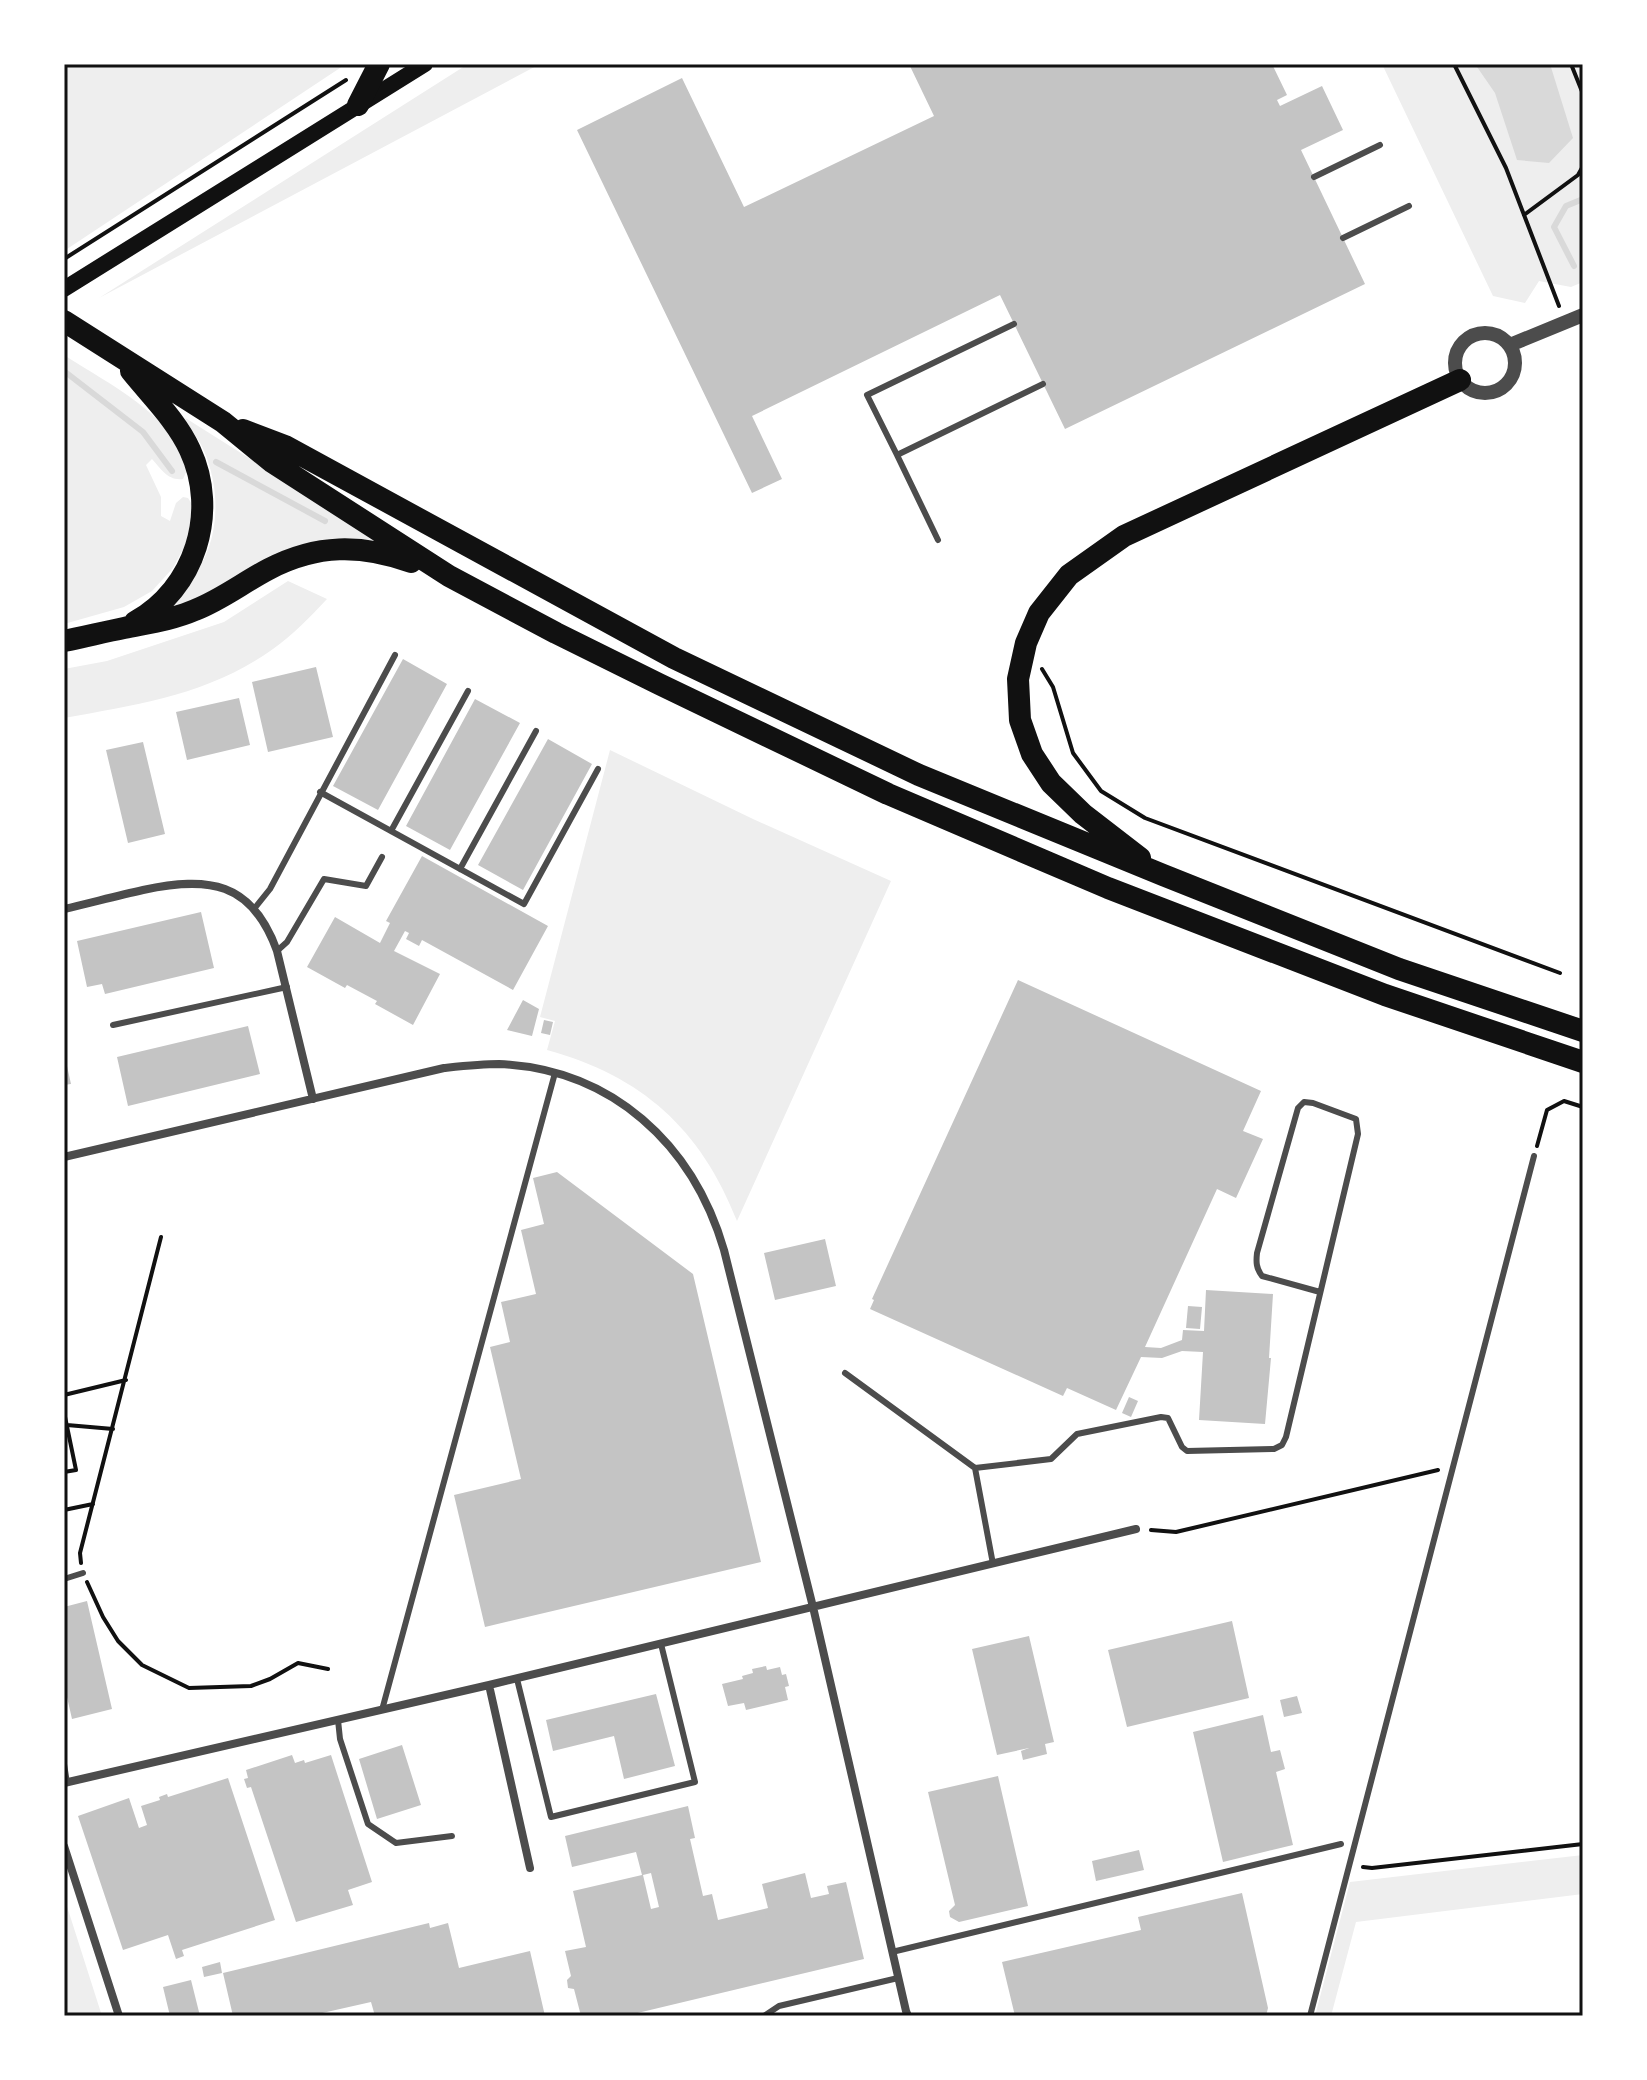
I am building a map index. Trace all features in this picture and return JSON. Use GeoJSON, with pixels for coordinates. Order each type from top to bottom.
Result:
{"type":"FeatureCollection","features":[{"type":"Feature","properties":{"kind":"highway"},"geometry":{"type":"LineString","coordinates":[[358,105],[379,64]]}},
{"type":"Feature","properties":{"kind":"highway"},"geometry":{"type":"LineString","coordinates":[[64,321],[223,422],[272,462],[449,576],[620,665],[917,807],[1108,888],[1385,995],[1583,1062]]}},
{"type":"Feature","properties":{"kind":"highway"},"geometry":{"type":"LineString","coordinates":[[120,357],[190,449],[202,488],[203,508],[197,546],[181,580],[156,608],[125,627]]}},
{"type":"Feature","properties":{"kind":"highway"},"geometry":{"type":"LineString","coordinates":[[1163,875],[1083,814],[1051,783],[1032,754],[1020,720],[1018,679],[1026,643],[1039,613],[1069,575],[1124,536],[1460,380]]}},
{"type":"Feature","properties":{"kind":"highway"},"geometry":{"type":"LineString","coordinates":[[223,422],[285,446],[674,658],[919,775],[1399,969],[1583,1031]]}},
{"type":"Feature","properties":{"kind":"highway"},"geometry":{"type":"LineString","coordinates":[[64,641],[152,623],[193,611],[279,564],[319,552],[351,549],[378,551],[449,576]]}},
{"type":"Feature","properties":{"kind":"main road"},"geometry":{"type":"LineString","coordinates":[[64,289],[425,64]]}},
{"type":"Feature","properties":{"kind":"street"},"geometry":{"type":"LineString","coordinates":[[1510,345],[1583,315]]}},
{"type":"Feature","properties":{"kind":"street"},"geometry":{"type":"LineString","coordinates":[[1486,332],[1500,336],[1510,345],[1515,358],[1515,372],[1508,384],[1496,392],[1483,394],[1469,389],[1460,380],[1455,363],[1459,346],[1473,335],[1486,332]]}},
{"type":"Feature","properties":{"kind":"street"},"geometry":{"type":"LineString","coordinates":[[64,909],[184,883],[214,885],[242,898],[254,909],[271,935],[277,951],[313,1099]]}},
{"type":"Feature","properties":{"kind":"street"},"geometry":{"type":"LineString","coordinates":[[64,1157],[444,1068],[472,1065],[500,1064],[555,1073],[594,1088],[636,1114],[657,1132],[692,1174],[716,1223],[724,1250],[813,1607],[908,2016]]}},
{"type":"Feature","properties":{"kind":"street"},"geometry":{"type":"LineString","coordinates":[[65,1783],[517,1679],[1136,1529]]}},
{"type":"Feature","properties":{"kind":"street"},"geometry":{"type":"LineString","coordinates":[[489,1685],[530,1868]]}},
{"type":"Feature","properties":{"kind":"street"},"geometry":{"type":"LineString","coordinates":[[64,1846],[119,2016]]}},
{"type":"Feature","properties":{"kind":"lane"},"geometry":{"type":"LineString","coordinates":[[1314,177],[1380,145]]}},
{"type":"Feature","properties":{"kind":"lane"},"geometry":{"type":"LineString","coordinates":[[1343,238],[1409,206]]}},
{"type":"Feature","properties":{"kind":"lane"},"geometry":{"type":"LineString","coordinates":[[938,540],[867,395],[1014,324]]}},
{"type":"Feature","properties":{"kind":"lane"},"geometry":{"type":"LineString","coordinates":[[897,455],[1043,384]]}},
{"type":"Feature","properties":{"kind":"lane"},"geometry":{"type":"LineString","coordinates":[[254,909],[270,889],[395,655]]}},
{"type":"Feature","properties":{"kind":"lane"},"geometry":{"type":"LineString","coordinates":[[391,831],[468,691]]}},
{"type":"Feature","properties":{"kind":"lane"},"geometry":{"type":"LineString","coordinates":[[460,869],[536,731]]}},
{"type":"Feature","properties":{"kind":"lane"},"geometry":{"type":"LineString","coordinates":[[320,792],[524,904],[598,769]]}},
{"type":"Feature","properties":{"kind":"lane"},"geometry":{"type":"LineString","coordinates":[[277,951],[287,942],[324,879],[366,886],[382,857]]}},
{"type":"Feature","properties":{"kind":"lane"},"geometry":{"type":"LineString","coordinates":[[113,1025],[287,987]]}},
{"type":"Feature","properties":{"kind":"lane"},"geometry":{"type":"LineString","coordinates":[[382,1710],[555,1073]]}},
{"type":"Feature","properties":{"kind":"lane"},"geometry":{"type":"LineString","coordinates":[[845,1373],[975,1468],[1051,1459],[1077,1434],[1161,1417],[1168,1418],[1187,1451],[1274,1449],[1282,1445],[1286,1437],[1358,1134],[1356,1119],[1304,1102],[1298,1108],[1256,1262],[1262,1276],[1320,1292]]}},
{"type":"Feature","properties":{"kind":"lane"},"geometry":{"type":"LineString","coordinates":[[1310,2016],[1534,1156]]}},
{"type":"Feature","properties":{"kind":"lane"},"geometry":{"type":"LineString","coordinates":[[975,1468],[993,1564]]}},
{"type":"Feature","properties":{"kind":"lane"},"geometry":{"type":"LineString","coordinates":[[64,1579],[83,1573]]}},
{"type":"Feature","properties":{"kind":"lane"},"geometry":{"type":"LineString","coordinates":[[517,1679],[551,1817],[695,1782],[661,1644]]}},
{"type":"Feature","properties":{"kind":"lane"},"geometry":{"type":"LineString","coordinates":[[338,1720],[340,1739],[368,1824],[396,1843],[452,1836]]}},
{"type":"Feature","properties":{"kind":"lane"},"geometry":{"type":"LineString","coordinates":[[64,1764],[65,1783]]}},
{"type":"Feature","properties":{"kind":"lane"},"geometry":{"type":"LineString","coordinates":[[892,1952],[1341,1844]]}},
{"type":"Feature","properties":{"kind":"lane"},"geometry":{"type":"LineString","coordinates":[[764,2016],[779,2006],[898,1978]]}},
{"type":"Feature","properties":{"kind":"path"},"geometry":{"type":"LineString","coordinates":[[1454,64],[1506,168],[1566,323]]}},
{"type":"Feature","properties":{"kind":"path"},"geometry":{"type":"LineString","coordinates":[[1571,64],[1583,94]]}},
{"type":"Feature","properties":{"kind":"path"},"geometry":{"type":"LineString","coordinates":[[64,259],[349,78]]}},
{"type":"Feature","properties":{"kind":"path"},"geometry":{"type":"LineString","coordinates":[[1524,215],[1578,175],[1583,166]]}},
{"type":"Feature","properties":{"kind":"path"},"geometry":{"type":"LineString","coordinates":[[1026,643],[1053,687],[1073,753],[1101,791],[1145,818],[1560,973]]}},
{"type":"Feature","properties":{"kind":"path"},"geometry":{"type":"LineString","coordinates":[[1534,1156],[1547,1110],[1564,1101],[1583,1107]]}},
{"type":"Feature","properties":{"kind":"path"},"geometry":{"type":"LineString","coordinates":[[161,1237],[80,1553],[83,1573],[118,1641],[142,1665],[189,1688],[251,1686],[298,1663],[328,1669]]}},
{"type":"Feature","properties":{"kind":"path"},"geometry":{"type":"LineString","coordinates":[[64,1395],[126,1380]]}},
{"type":"Feature","properties":{"kind":"path"},"geometry":{"type":"LineString","coordinates":[[64,1412],[76,1470],[64,1472]]}},
{"type":"Feature","properties":{"kind":"path"},"geometry":{"type":"LineString","coordinates":[[67,1425],[113,1429]]}},
{"type":"Feature","properties":{"kind":"path"},"geometry":{"type":"LineString","coordinates":[[1136,1529],[1176,1532],[1438,1470],[1451,1472]]}},
{"type":"Feature","properties":{"kind":"path"},"geometry":{"type":"LineString","coordinates":[[64,1510],[93,1504]]}},
{"type":"Feature","properties":{"kind":"path"},"geometry":{"type":"LineString","coordinates":[[1350,1863],[1372,1868],[1583,1844]]}},
{"type":"Feature","properties":{"kind":"shaded area"},"geometry":{"type":"Polygon","coordinates":[[[64,64],[346,64],[64,251],[64,64]]]}},
{"type":"Feature","properties":{"kind":"shaded area"},"geometry":{"type":"Polygon","coordinates":[[[468,64],[540,64],[99,298],[468,64]]]}},
{"type":"Feature","properties":{"kind":"shaded area"},"geometry":{"type":"Polygon","coordinates":[[[1382,64],[1583,64],[1583,282],[1571,287],[1539,281],[1525,303],[1493,296],[1382,64]]]}},
{"type":"Feature","properties":{"kind":"shaded area"},"geometry":{"type":"Polygon","coordinates":[[[1475,64],[1550,64],[1573,138],[1549,163],[1517,160],[1495,93],[1475,64]]]}},
{"type":"Feature","properties":{"kind":"shaded area"},"geometry":{"type":"Polygon","coordinates":[[[64,355],[137,402],[176,441],[189,466],[183,479],[169,476],[152,459],[146,465],[161,497],[161,516],[170,521],[176,503],[183,497],[188,498],[193,506],[189,538],[173,568],[152,591],[124,607],[64,624],[64,355]]]}},
{"type":"Feature","properties":{"kind":"shaded area"},"geometry":{"type":"Polygon","coordinates":[[[185,418],[379,540],[328,540],[220,591],[152,614],[177,595],[200,567],[215,518],[210,467],[185,418]]]}},
{"type":"Feature","properties":{"kind":"shaded area"},"geometry":{"type":"Polygon","coordinates":[[[288,581],[327,599],[287,638],[248,665],[173,696],[64,718],[64,669],[107,661],[224,622],[288,581]]]}},
{"type":"Feature","properties":{"kind":"shaded area"},"geometry":{"type":"Polygon","coordinates":[[[610,750],[891,881],[737,1221],[705,1159],[686,1133],[664,1111],[612,1075],[547,1050],[555,1021],[540,1017],[610,750]]]}},
{"type":"Feature","properties":{"kind":"shaded area"},"geometry":{"type":"Polygon","coordinates":[[[1583,1855],[1583,1894],[1356,1922],[1331,2016],[1315,2016],[1350,1882],[1583,1855]]]}},
{"type":"Feature","properties":{"kind":"shaded area"},"geometry":{"type":"Polygon","coordinates":[[[64,1897],[102,2016],[64,2016],[64,1897]]]}},
{"type":"Feature","properties":{"kind":"building"},"geometry":{"type":"Polygon","coordinates":[[[909,64],[1272,64],[1287,95],[1277,100],[1280,106],[1322,86],[1343,130],[1301,150],[1365,284],[1065,429],[1000,295],[752,416],[782,479],[752,493],[577,130],[682,78],[744,207],[934,116],[909,64]]]}},
{"type":"Feature","properties":{"kind":"building"},"geometry":{"type":"Polygon","coordinates":[[[403,659],[447,684],[378,810],[333,786],[403,659]]]}},
{"type":"Feature","properties":{"kind":"building"},"geometry":{"type":"Polygon","coordinates":[[[316,667],[333,737],[268,752],[252,682],[316,667]]]}},
{"type":"Feature","properties":{"kind":"building"},"geometry":{"type":"Polygon","coordinates":[[[239,698],[250,745],[187,760],[176,712],[239,698]]]}},
{"type":"Feature","properties":{"kind":"building"},"geometry":{"type":"Polygon","coordinates":[[[475,699],[520,723],[450,850],[406,826],[475,699]]]}},
{"type":"Feature","properties":{"kind":"building"},"geometry":{"type":"Polygon","coordinates":[[[548,739],[592,764],[523,890],[478,865],[548,739]]]}},
{"type":"Feature","properties":{"kind":"building"},"geometry":{"type":"Polygon","coordinates":[[[143,742],[165,834],[128,843],[106,750],[143,742]]]}},
{"type":"Feature","properties":{"kind":"building"},"geometry":{"type":"Polygon","coordinates":[[[422,856],[548,926],[513,990],[422,940],[419,946],[406,939],[409,933],[405,931],[394,951],[440,974],[413,1025],[375,1004],[377,1001],[307,967],[335,917],[380,943],[390,923],[386,921],[422,856]]]}},
{"type":"Feature","properties":{"kind":"building"},"geometry":{"type":"Polygon","coordinates":[[[201,912],[214,968],[105,994],[102,984],[87,987],[77,941],[201,912]]]}},
{"type":"Feature","properties":{"kind":"building"},"geometry":{"type":"Polygon","coordinates":[[[1018,980],[1261,1091],[1243,1131],[1263,1139],[1236,1198],[1217,1189],[1145,1347],[1161,1348],[1182,1340],[1183,1330],[1204,1331],[1206,1290],[1273,1294],[1265,1424],[1199,1420],[1203,1352],[1182,1351],[1162,1358],[1141,1357],[1116,1410],[1067,1388],[1063,1396],[870,1309],[1018,980]]]}},
{"type":"Feature","properties":{"kind":"building"},"geometry":{"type":"Polygon","coordinates":[[[523,1000],[539,1009],[532,1036],[507,1030],[523,1000]]]}},
{"type":"Feature","properties":{"kind":"building"},"geometry":{"type":"Polygon","coordinates":[[[544,1020],[553,1022],[550,1035],[541,1033],[544,1020]]]}},
{"type":"Feature","properties":{"kind":"building"},"geometry":{"type":"Polygon","coordinates":[[[248,1026],[260,1074],[128,1106],[117,1057],[248,1026]]]}},
{"type":"Feature","properties":{"kind":"building"},"geometry":{"type":"Polygon","coordinates":[[[64,1058],[71,1084],[64,1085],[64,1058]]]}},
{"type":"Feature","properties":{"kind":"building"},"geometry":{"type":"Polygon","coordinates":[[[557,1172],[693,1274],[761,1562],[485,1627],[454,1495],[521,1479],[490,1347],[510,1342],[501,1302],[536,1294],[521,1230],[544,1224],[533,1178],[557,1172]]]}},
{"type":"Feature","properties":{"kind":"building"},"geometry":{"type":"Polygon","coordinates":[[[825,1239],[836,1286],[775,1300],[764,1253],[825,1239]]]}},
{"type":"Feature","properties":{"kind":"building"},"geometry":{"type":"Polygon","coordinates":[[[1188,1306],[1202,1307],[1200,1329],[1186,1328],[1188,1306]]]}},
{"type":"Feature","properties":{"kind":"building"},"geometry":{"type":"Polygon","coordinates":[[[1129,1397],[1138,1401],[1131,1417],[1122,1413],[1129,1397]]]}},
{"type":"Feature","properties":{"kind":"building"},"geometry":{"type":"Polygon","coordinates":[[[87,1601],[112,1709],[72,1719],[64,1684],[64,1607],[87,1601]]]}},
{"type":"Feature","properties":{"kind":"building"},"geometry":{"type":"Polygon","coordinates":[[[1232,1621],[1249,1698],[1127,1727],[1108,1650],[1232,1621]]]}},
{"type":"Feature","properties":{"kind":"building"},"geometry":{"type":"Polygon","coordinates":[[[1029,1636],[1054,1742],[1045,1744],[1047,1754],[1023,1760],[1021,1751],[1029,1748],[997,1755],[972,1649],[1029,1636]]]}},
{"type":"Feature","properties":{"kind":"building"},"geometry":{"type":"Polygon","coordinates":[[[766,1666],[767,1670],[780,1667],[782,1675],[786,1674],[788,1700],[746,1710],[744,1703],[728,1706],[722,1684],[743,1679],[742,1676],[753,1673],[752,1669],[766,1666]]]}},
{"type":"Feature","properties":{"kind":"building"},"geometry":{"type":"Polygon","coordinates":[[[656,1694],[675,1766],[624,1779],[614,1736],[553,1751],[546,1720],[656,1694]]]}},
{"type":"Feature","properties":{"kind":"building"},"geometry":{"type":"Polygon","coordinates":[[[1297,1696],[1302,1713],[1284,1717],[1280,1700],[1297,1696]]]}},
{"type":"Feature","properties":{"kind":"building"},"geometry":{"type":"Polygon","coordinates":[[[1263,1715],[1271,1752],[1280,1750],[1285,1769],[1276,1772],[1293,1845],[1223,1862],[1193,1732],[1263,1715]]]}},
{"type":"Feature","properties":{"kind":"building"},"geometry":{"type":"Polygon","coordinates":[[[402,1745],[421,1805],[377,1819],[359,1759],[402,1745]]]}},
{"type":"Feature","properties":{"kind":"building"},"geometry":{"type":"Polygon","coordinates":[[[292,1755],[295,1763],[304,1760],[305,1763],[331,1755],[372,1882],[348,1890],[353,1905],[296,1922],[251,1787],[247,1788],[244,1779],[248,1778],[246,1770],[292,1755]]]}},
{"type":"Feature","properties":{"kind":"building"},"geometry":{"type":"Polygon","coordinates":[[[998,1776],[1028,1906],[959,1922],[950,1917],[949,1911],[955,1905],[928,1792],[998,1776]]]}},
{"type":"Feature","properties":{"kind":"building"},"geometry":{"type":"Polygon","coordinates":[[[228,1778],[275,1920],[182,1950],[184,1956],[176,1959],[168,1935],[123,1950],[78,1816],[129,1798],[139,1828],[147,1825],[141,1806],[160,1800],[159,1797],[167,1794],[168,1797],[228,1778]]]}},
{"type":"Feature","properties":{"kind":"building"},"geometry":{"type":"Polygon","coordinates":[[[688,1806],[695,1838],[690,1839],[703,1896],[712,1894],[718,1920],[768,1908],[762,1884],[805,1873],[811,1898],[829,1894],[827,1886],[846,1882],[864,1959],[625,2016],[581,2016],[574,1989],[568,1988],[567,1980],[571,1976],[565,1951],[586,1947],[573,1891],[642,1875],[636,1852],[572,1867],[565,1836],[688,1806]],[[651,1873],[643,1875],[651,1909],[659,1907],[651,1873]]]}},
{"type":"Feature","properties":{"kind":"building"},"geometry":{"type":"Polygon","coordinates":[[[1139,1850],[1144,1870],[1096,1881],[1092,1861],[1139,1850]]]}},
{"type":"Feature","properties":{"kind":"building"},"geometry":{"type":"Polygon","coordinates":[[[1242,1893],[1268,2008],[1266,2016],[1015,2016],[1002,1962],[1141,1930],[1138,1917],[1242,1893]]]}},
{"type":"Feature","properties":{"kind":"building"},"geometry":{"type":"Polygon","coordinates":[[[429,1923],[430,1928],[448,1923],[459,1968],[530,1951],[545,2016],[375,2016],[371,2002],[309,2016],[233,2016],[223,1973],[429,1923]]]}},
{"type":"Feature","properties":{"kind":"building"},"geometry":{"type":"Polygon","coordinates":[[[220,1962],[222,1973],[204,1977],[202,1967],[220,1962]]]}},
{"type":"Feature","properties":{"kind":"building"},"geometry":{"type":"Polygon","coordinates":[[[191,1980],[200,2016],[170,2016],[163,1987],[191,1980]]]}},
{"type":"Feature","properties":{"kind":"waterway"},"geometry":{"type":"LineString","coordinates":[[1574,266],[1554,227],[1566,206],[1583,199]]}},
{"type":"Feature","properties":{"kind":"waterway"},"geometry":{"type":"LineString","coordinates":[[64,371],[143,432],[172,471]]}},
{"type":"Feature","properties":{"kind":"waterway"},"geometry":{"type":"LineString","coordinates":[[216,462],[325,521]]}}]}
